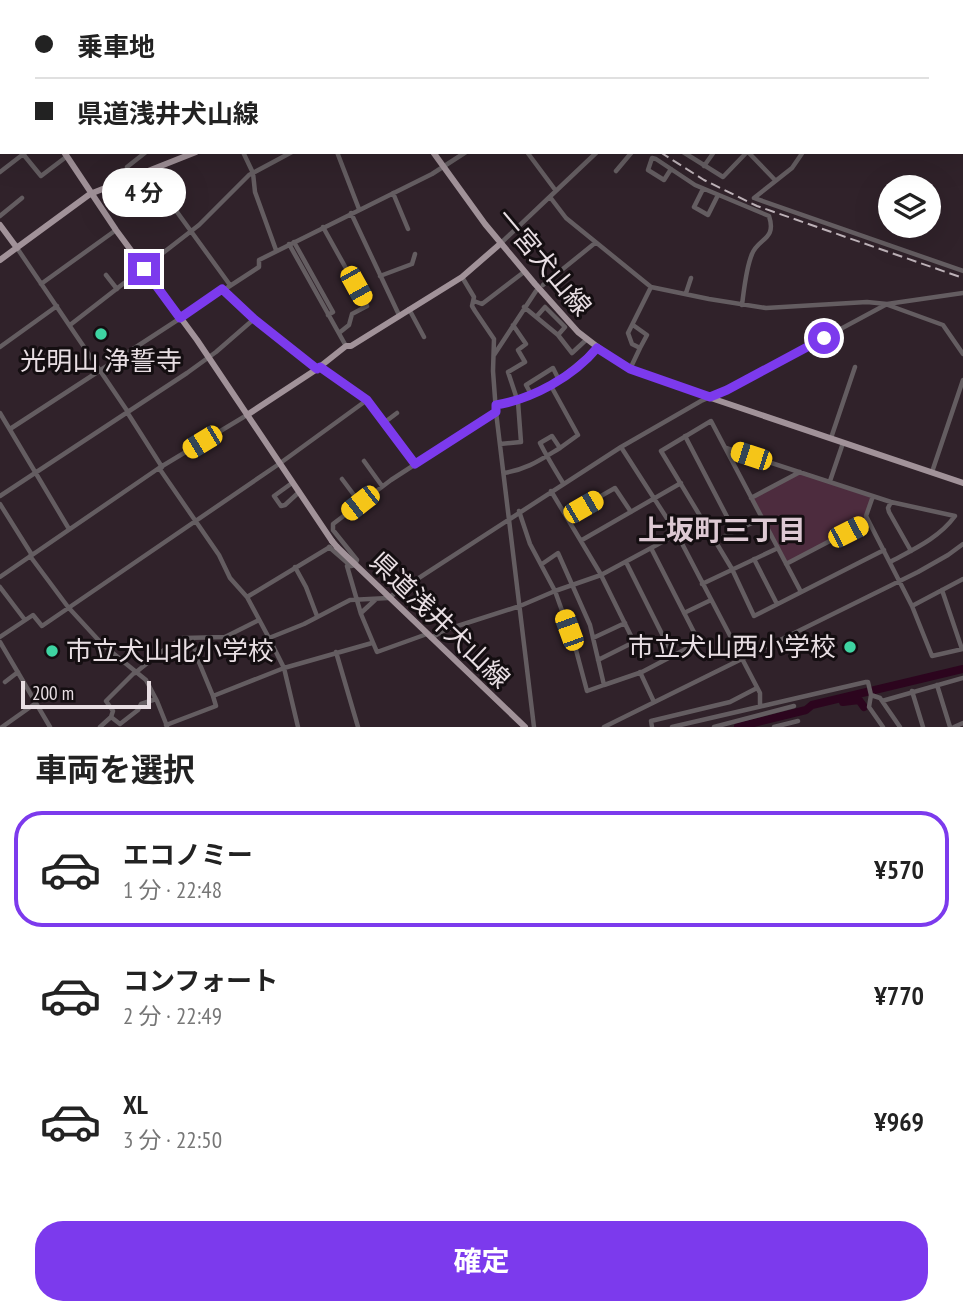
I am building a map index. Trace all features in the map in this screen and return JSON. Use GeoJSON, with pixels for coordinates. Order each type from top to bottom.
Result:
{"type":"FeatureCollection","features":[{"type":"Feature","properties":{"kind":"main road"},"geometry":{"type":"LineString","coordinates":[[0,260],[90,194],[190,154]]}},
{"type":"Feature","properties":{"kind":"main road","name":"一宮犬山線"},"geometry":{"type":"LineString","coordinates":[[434,154],[500,244],[524,272],[586,340],[630,369],[963,483]]}},
{"type":"Feature","properties":{"kind":"main road","name":"県道浅井犬山線"},"geometry":{"type":"LineString","coordinates":[[65,155],[337,547],[525,727]]}},
{"type":"Feature","properties":{"kind":"main road"},"geometry":{"type":"LineString","coordinates":[[0,225],[17,248]]}},
{"type":"Feature","properties":{"kind":"main road"},"geometry":{"type":"LineString","coordinates":[[247,415],[319,368],[346,346],[351,346],[463,278],[500,244]]}},
{"type":"Feature","properties":{"kind":"street"},"geometry":{"type":"LineString","coordinates":[[0,172],[24,154]]}},
{"type":"Feature","properties":{"kind":"street"},"geometry":{"type":"LineString","coordinates":[[26,154],[41,176],[65,155]]}},
{"type":"Feature","properties":{"kind":"street"},"geometry":{"type":"LineString","coordinates":[[132,177],[127,167],[143,154]]}},
{"type":"Feature","properties":{"kind":"street"},"geometry":{"type":"LineString","coordinates":[[244,154],[253,173],[255,192],[276,250]]}},
{"type":"Feature","properties":{"kind":"street"},"geometry":{"type":"LineString","coordinates":[[70,325],[191,231],[244,179],[284,154]]}},
{"type":"Feature","properties":{"kind":"street"},"geometry":{"type":"LineString","coordinates":[[338,154],[359,208]]}},
{"type":"Feature","properties":{"kind":"street"},"geometry":{"type":"LineString","coordinates":[[10,429],[259,267],[259,260],[444,167],[463,154]]}},
{"type":"Feature","properties":{"kind":"street"},"geometry":{"type":"LineString","coordinates":[[528,154],[556,191]]}},
{"type":"Feature","properties":{"kind":"street"},"geometry":{"type":"LineString","coordinates":[[500,244],[595,154]]}},
{"type":"Feature","properties":{"kind":"street"},"geometry":{"type":"LineString","coordinates":[[616,171],[630,154]]}},
{"type":"Feature","properties":{"kind":"street"},"geometry":{"type":"LineString","coordinates":[[686,154],[723,177],[745,154]]}},
{"type":"Feature","properties":{"kind":"street"},"geometry":{"type":"LineString","coordinates":[[704,166],[713,154]]}},
{"type":"Feature","properties":{"kind":"street"},"geometry":{"type":"LineString","coordinates":[[749,154],[775,180]]}},
{"type":"Feature","properties":{"kind":"street"},"geometry":{"type":"LineString","coordinates":[[802,154],[792,168],[754,198],[963,271]]}},
{"type":"Feature","properties":{"kind":"street"},"geometry":{"type":"LineString","coordinates":[[671,169],[664,180],[648,170],[652,158],[671,169],[703,189],[769,216],[772,225],[767,240],[752,253],[743,305]]}},
{"type":"Feature","properties":{"kind":"street"},"geometry":{"type":"LineString","coordinates":[[148,172],[230,285]]}},
{"type":"Feature","properties":{"kind":"street"},"geometry":{"type":"LineString","coordinates":[[703,189],[694,207],[708,215],[718,195]]}},
{"type":"Feature","properties":{"kind":"street"},"geometry":{"type":"LineString","coordinates":[[393,193],[408,229]]}},
{"type":"Feature","properties":{"kind":"street"},"geometry":{"type":"LineString","coordinates":[[550,197],[566,218],[651,287],[765,307],[867,302],[887,304],[963,293]]}},
{"type":"Feature","properties":{"kind":"street"},"geometry":{"type":"LineString","coordinates":[[0,216],[22,198]]}},
{"type":"Feature","properties":{"kind":"street"},"geometry":{"type":"LineString","coordinates":[[351,213],[400,314]]}},
{"type":"Feature","properties":{"kind":"street"},"geometry":{"type":"LineString","coordinates":[[323,228],[366,306],[352,314],[349,325],[339,333]]}},
{"type":"Feature","properties":{"kind":"street"},"geometry":{"type":"LineString","coordinates":[[41,284],[116,230]]}},
{"type":"Feature","properties":{"kind":"street"},"geometry":{"type":"LineString","coordinates":[[291,243],[346,346]]}},
{"type":"Feature","properties":{"kind":"street"},"geometry":{"type":"LineString","coordinates":[[543,285],[595,243]]}},
{"type":"Feature","properties":{"kind":"street"},"geometry":{"type":"LineString","coordinates":[[17,248],[127,412],[219,555],[230,578],[247,597],[284,668],[298,727]]}},
{"type":"Feature","properties":{"kind":"street"},"geometry":{"type":"LineString","coordinates":[[380,276],[412,264],[415,254]]}},
{"type":"Feature","properties":{"kind":"street"},"geometry":{"type":"LineString","coordinates":[[474,301],[482,303],[524,272]]}},
{"type":"Feature","properties":{"kind":"street"},"geometry":{"type":"LineString","coordinates":[[106,275],[117,289]]}},
{"type":"Feature","properties":{"kind":"street"},"geometry":{"type":"LineString","coordinates":[[463,278],[474,301],[475,311],[493,335],[496,412],[534,727]]}},
{"type":"Feature","properties":{"kind":"street"},"geometry":{"type":"LineString","coordinates":[[686,293],[691,278]]}},
{"type":"Feature","properties":{"kind":"street"},"geometry":{"type":"LineString","coordinates":[[640,348],[630,340],[628,333],[651,287]]}},
{"type":"Feature","properties":{"kind":"street"},"geometry":{"type":"LineString","coordinates":[[222,289],[254,319],[367,400],[415,464]]}},
{"type":"Feature","properties":{"kind":"street"},"geometry":{"type":"LineString","coordinates":[[493,356],[536,291]]}},
{"type":"Feature","properties":{"kind":"street"},"geometry":{"type":"LineString","coordinates":[[887,304],[943,325],[963,354]]}},
{"type":"Feature","properties":{"kind":"street"},"geometry":{"type":"LineString","coordinates":[[270,638],[342,603],[357,598],[388,598],[621,447],[887,304]]}},
{"type":"Feature","properties":{"kind":"street"},"geometry":{"type":"LineString","coordinates":[[0,347],[57,306]]}},
{"type":"Feature","properties":{"kind":"street"},"geometry":{"type":"LineString","coordinates":[[524,307],[558,335],[572,353],[586,340]]}},
{"type":"Feature","properties":{"kind":"street"},"geometry":{"type":"LineString","coordinates":[[536,317],[545,307],[565,327],[558,335]]}},
{"type":"Feature","properties":{"kind":"street"},"geometry":{"type":"LineString","coordinates":[[409,309],[424,337]]}},
{"type":"Feature","properties":{"kind":"street"},"geometry":{"type":"LineString","coordinates":[[0,496],[208,358],[254,319]]}},
{"type":"Feature","properties":{"kind":"street"},"geometry":{"type":"LineString","coordinates":[[500,444],[522,442],[518,402],[508,372],[525,362],[518,350],[526,344],[513,325]]}},
{"type":"Feature","properties":{"kind":"street"},"geometry":{"type":"LineString","coordinates":[[630,369],[648,335],[633,325]]}},
{"type":"Feature","properties":{"kind":"street"},"geometry":{"type":"LineString","coordinates":[[496,405],[518,402],[551,386],[597,348]]}},
{"type":"Feature","properties":{"kind":"street"},"geometry":{"type":"LineString","coordinates":[[831,438],[855,367]]}},
{"type":"Feature","properties":{"kind":"street"},"geometry":{"type":"LineString","coordinates":[[532,396],[526,385],[553,368],[559,380]]}},
{"type":"Feature","properties":{"kind":"street"},"geometry":{"type":"LineString","coordinates":[[932,472],[963,380]]}},
{"type":"Feature","properties":{"kind":"street"},"geometry":{"type":"LineString","coordinates":[[504,473],[524,469],[579,435],[551,386]]}},
{"type":"Feature","properties":{"kind":"street"},"geometry":{"type":"LineString","coordinates":[[50,727],[0,640],[33,615],[42,625],[340,422],[367,400]]}},
{"type":"Feature","properties":{"kind":"street"},"geometry":{"type":"LineString","coordinates":[[342,559],[351,566],[355,565],[357,560],[332,526],[382,486],[496,412]]}},
{"type":"Feature","properties":{"kind":"street"},"geometry":{"type":"LineString","coordinates":[[0,413],[69,529]]}},
{"type":"Feature","properties":{"kind":"street"},"geometry":{"type":"LineString","coordinates":[[385,422],[397,413]]}},
{"type":"Feature","properties":{"kind":"street"},"geometry":{"type":"LineString","coordinates":[[0,577],[161,467],[247,415]]}},
{"type":"Feature","properties":{"kind":"street"},"geometry":{"type":"LineString","coordinates":[[801,592],[711,421],[661,451],[732,569],[754,616],[884,550]]}},
{"type":"Feature","properties":{"kind":"street"},"geometry":{"type":"LineString","coordinates":[[560,448],[552,436],[540,443],[563,483]]}},
{"type":"Feature","properties":{"kind":"street"},"geometry":{"type":"LineString","coordinates":[[685,436],[735,532]]}},
{"type":"Feature","properties":{"kind":"street"},"geometry":{"type":"LineString","coordinates":[[830,481],[844,442]]}},
{"type":"Feature","properties":{"kind":"street"},"geometry":{"type":"LineString","coordinates":[[621,447],[677,534],[757,688],[761,698],[760,706]]}},
{"type":"Feature","properties":{"kind":"street"},"geometry":{"type":"LineString","coordinates":[[725,447],[891,502],[955,516],[946,528],[890,562]]}},
{"type":"Feature","properties":{"kind":"street"},"geometry":{"type":"LineString","coordinates":[[364,461],[382,486]]}},
{"type":"Feature","properties":{"kind":"street"},"geometry":{"type":"LineString","coordinates":[[751,498],[801,472]]}},
{"type":"Feature","properties":{"kind":"street"},"geometry":{"type":"LineString","coordinates":[[342,479],[360,503]]}},
{"type":"Feature","properties":{"kind":"street"},"geometry":{"type":"LineString","coordinates":[[292,483],[274,496],[281,506],[298,493]]}},
{"type":"Feature","properties":{"kind":"street"},"geometry":{"type":"LineString","coordinates":[[582,540],[681,483]]}},
{"type":"Feature","properties":{"kind":"street"},"geometry":{"type":"LineString","coordinates":[[566,516],[615,488],[631,512]]}},
{"type":"Feature","properties":{"kind":"street"},"geometry":{"type":"LineString","coordinates":[[551,491],[582,540],[634,642],[598,660]]}},
{"type":"Feature","properties":{"kind":"street"},"geometry":{"type":"LineString","coordinates":[[873,496],[866,516],[912,606],[932,656],[962,649],[942,590]]}},
{"type":"Feature","properties":{"kind":"street"},"geometry":{"type":"LineString","coordinates":[[891,502],[889,512],[911,551]]}},
{"type":"Feature","properties":{"kind":"street"},"geometry":{"type":"LineString","coordinates":[[0,504],[31,556],[68,607],[103,645],[146,681],[167,726],[216,706],[192,638]]}},
{"type":"Feature","properties":{"kind":"street"},"geometry":{"type":"LineString","coordinates":[[519,511],[530,544],[555,591],[579,659],[586,691],[640,672],[699,642],[650,548]]}},
{"type":"Feature","properties":{"kind":"street"},"geometry":{"type":"LineString","coordinates":[[715,541],[762,518]]}},
{"type":"Feature","properties":{"kind":"street"},"geometry":{"type":"LineString","coordinates":[[786,564],[868,521]]}},
{"type":"Feature","properties":{"kind":"street"},"geometry":{"type":"LineString","coordinates":[[330,547],[349,568],[360,613],[377,652],[520,606],[601,575],[677,534]]}},
{"type":"Feature","properties":{"kind":"street"},"geometry":{"type":"LineString","coordinates":[[247,597],[340,540]]}},
{"type":"Feature","properties":{"kind":"street"},"geometry":{"type":"LineString","coordinates":[[604,727],[899,581],[963,544]]}},
{"type":"Feature","properties":{"kind":"street"},"geometry":{"type":"LineString","coordinates":[[702,584],[778,548]]}},
{"type":"Feature","properties":{"kind":"street"},"geometry":{"type":"LineString","coordinates":[[542,564],[558,554],[593,638],[604,685]]}},
{"type":"Feature","properties":{"kind":"street"},"geometry":{"type":"LineString","coordinates":[[754,559],[777,604]]}},
{"type":"Feature","properties":{"kind":"street"},"geometry":{"type":"LineString","coordinates":[[626,562],[673,656]]}},
{"type":"Feature","properties":{"kind":"street"},"geometry":{"type":"LineString","coordinates":[[295,567],[317,616]]}},
{"type":"Feature","properties":{"kind":"street"},"geometry":{"type":"LineString","coordinates":[[912,606],[963,579]]}},
{"type":"Feature","properties":{"kind":"street"},"geometry":{"type":"LineString","coordinates":[[0,587],[25,620]]}},
{"type":"Feature","properties":{"kind":"street"},"geometry":{"type":"LineString","coordinates":[[360,613],[375,600]]}},
{"type":"Feature","properties":{"kind":"street"},"geometry":{"type":"LineString","coordinates":[[684,613],[711,600]]}},
{"type":"Feature","properties":{"kind":"street"},"geometry":{"type":"LineString","coordinates":[[100,727],[111,717],[113,711],[106,701],[134,673],[170,646],[183,638],[225,637],[259,620]]}},
{"type":"Feature","properties":{"kind":"street"},"geometry":{"type":"LineString","coordinates":[[593,638],[625,623]]}},
{"type":"Feature","properties":{"kind":"street"},"geometry":{"type":"LineString","coordinates":[[212,696],[284,668],[372,643]]}},
{"type":"Feature","properties":{"kind":"street"},"geometry":{"type":"LineString","coordinates":[[336,652],[358,727]]}},
{"type":"Feature","properties":{"kind":"street"},"geometry":{"type":"LineString","coordinates":[[5,682],[18,672]]}},
{"type":"Feature","properties":{"kind":"street"},"geometry":{"type":"LineString","coordinates":[[640,672],[654,702]]}},
{"type":"Feature","properties":{"kind":"street"},"geometry":{"type":"LineString","coordinates":[[881,699],[962,678],[963,685]]}},
{"type":"Feature","properties":{"kind":"street"},"geometry":{"type":"LineString","coordinates":[[672,727],[866,682],[871,695],[869,707],[883,727]]}},
{"type":"Feature","properties":{"kind":"street"},"geometry":{"type":"LineString","coordinates":[[937,685],[952,727],[963,723]]}},
{"type":"Feature","properties":{"kind":"street"},"geometry":{"type":"LineString","coordinates":[[652,727],[651,721],[730,702],[757,688]]}},
{"type":"Feature","properties":{"kind":"street"},"geometry":{"type":"LineString","coordinates":[[912,691],[923,727]]}},
{"type":"Feature","properties":{"kind":"street"},"geometry":{"type":"LineString","coordinates":[[871,695],[881,699],[900,727]]}},
{"type":"Feature","properties":{"kind":"street"},"geometry":{"type":"LineString","coordinates":[[111,717],[120,724],[138,710],[141,704],[156,699]]}},
{"type":"Feature","properties":{"kind":"street"},"geometry":{"type":"LineString","coordinates":[[2,727],[36,703]]}},
{"type":"Feature","properties":{"kind":"street"},"geometry":{"type":"LineString","coordinates":[[714,727],[794,706]]}},
{"type":"Feature","properties":{"kind":"street"},"geometry":{"type":"LineString","coordinates":[[774,727],[798,721]]}},
{"type":"Feature","properties":{"kind":"shaded area"},"geometry":{"type":"Polygon","coordinates":[[[801,472],[873,496],[866,516],[868,521],[786,564],[751,498],[801,472]]]}},
{"type":"Feature","properties":{"kind":"waterway"},"geometry":{"type":"LineString","coordinates":[[738,727],[806,710],[812,705],[963,669]]}},
{"type":"Feature","properties":{"kind":"waterway"},"geometry":{"type":"LineString","coordinates":[[843,702],[859,700],[864,707]]}},
{"type":"Feature","properties":{"kind":"railway"},"geometry":{"type":"LineString","coordinates":[[663,154],[704,180],[757,206],[963,278]]}},
{"type":"Feature","properties":{"kind":"place","name":"光明山 浄誓寺"},"geometry":{"type":"Point","coordinates":[101,334]}},
{"type":"Feature","properties":{"kind":"place","name":"市立犬山西小学校"},"geometry":{"type":"Point","coordinates":[850,647]}},
{"type":"Feature","properties":{"kind":"place","name":"市立犬山北小学校"},"geometry":{"type":"Point","coordinates":[52,651]}},
{"type":"Feature","properties":{"kind":"district","name":"上坂町三丁目"},"geometry":{"type":"Point","coordinates":[722,530]}},
{"type":"Feature","properties":{"kind":"route"},"geometry":{"type":"LineString","coordinates":[[144,269],[180,318],[222,289],[254,319],[317,369],[320,367],[367,400],[415,464],[496,412],[496,405],[518,402],[551,386],[597,348],[630,369],[710,397],[824,338]]}}]}
